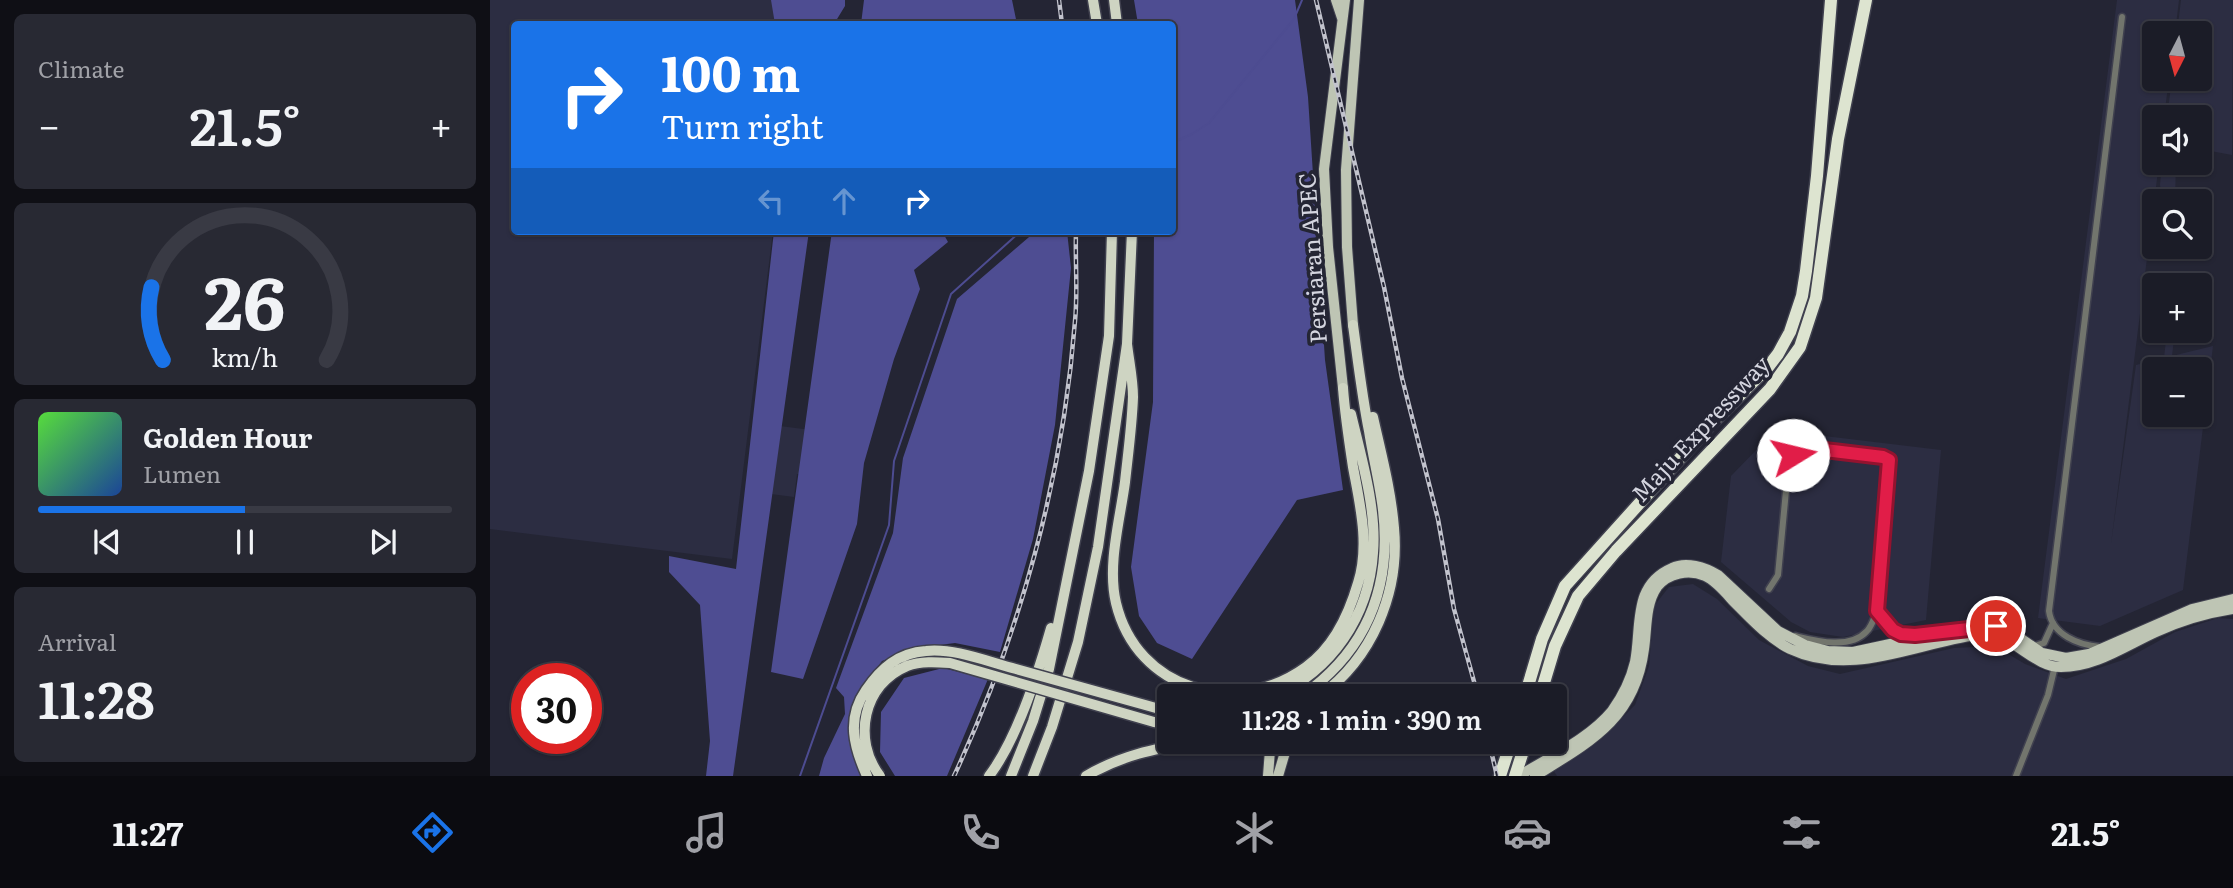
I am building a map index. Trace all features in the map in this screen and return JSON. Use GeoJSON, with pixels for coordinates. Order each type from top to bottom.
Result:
{"type":"FeatureCollection","features":[{"type":"Feature","properties":{"kind":"highway"},"geometry":{"type":"LineString","coordinates":[[1093,0],[1096,21]]}},
{"type":"Feature","properties":{"kind":"highway"},"geometry":{"type":"LineString","coordinates":[[1114,0],[1117,21]]}},
{"type":"Feature","properties":{"kind":"highway","name":"Maju Expressway"},"geometry":{"type":"LineString","coordinates":[[1529,684],[1542,639],[1565,586],[1709,426],[1768,367],[1790,332],[1802,296],[1806,271],[1817,176],[1831,0]]}},
{"type":"Feature","properties":{"kind":"highway","name":"Maju Expressway"},"geometry":{"type":"LineString","coordinates":[[1544,684],[1555,646],[1578,596],[1616,551],[1770,389],[1800,347],[1816,298],[1838,139],[1866,0]]}},
{"type":"Feature","properties":{"kind":"highway"},"geometry":{"type":"LineString","coordinates":[[1011,776],[1033,721],[1049,669],[1091,458],[1109,336],[1112,235]]}},
{"type":"Feature","properties":{"kind":"highway"},"geometry":{"type":"LineString","coordinates":[[1033,776],[1052,727],[1078,642],[1102,523],[1127,344],[1132,235]]}},
{"type":"Feature","properties":{"kind":"highway"},"geometry":{"type":"LineString","coordinates":[[1337,684],[1351,670],[1369,643],[1381,618],[1394,566],[1393,513],[1353,325]]}},
{"type":"Feature","properties":{"kind":"highway"},"geometry":{"type":"LineString","coordinates":[[1316,684],[1341,663],[1360,638],[1371,615],[1384,566],[1383,509],[1353,325]]}},
{"type":"Feature","properties":{"kind":"highway"},"geometry":{"type":"LineString","coordinates":[[1127,344],[1133,395],[1115,550],[1116,603],[1126,631],[1144,657],[1169,677],[1190,687],[1225,695],[1249,693],[1279,683],[1308,666],[1323,651],[1348,610],[1359,580],[1364,550],[1363,516],[1346,426],[1343,388]]}},
{"type":"Feature","properties":{"kind":"highway"},"geometry":{"type":"LineString","coordinates":[[1297,684],[1331,657],[1354,623],[1369,583],[1374,551],[1373,527],[1356,436],[1343,388]]}},
{"type":"Feature","properties":{"kind":"highway"},"geometry":{"type":"LineString","coordinates":[[989,776],[998,765],[1040,666],[1074,544]]}},
{"type":"Feature","properties":{"kind":"highway"},"geometry":{"type":"LineString","coordinates":[[867,776],[856,750],[852,731],[856,713],[863,694],[876,676],[888,663],[907,654],[926,651],[961,655],[1157,708]]}},
{"type":"Feature","properties":{"kind":"highway"},"geometry":{"type":"LineString","coordinates":[[880,776],[866,748],[863,734],[868,707],[874,694],[892,675],[908,666],[928,662],[950,663],[1157,722]]}},
{"type":"Feature","properties":{"kind":"highway"},"geometry":{"type":"LineString","coordinates":[[1086,776],[1117,759],[1157,748]]}},
{"type":"Feature","properties":{"kind":"highway"},"geometry":{"type":"LineString","coordinates":[[1500,776],[1507,754]]}},
{"type":"Feature","properties":{"kind":"highway"},"geometry":{"type":"LineString","coordinates":[[1517,776],[1523,754]]}},
{"type":"Feature","properties":{"kind":"main road"},"geometry":{"type":"LineString","coordinates":[[1336,0],[1343,18]]}},
{"type":"Feature","properties":{"kind":"main road","name":"Persiaran APEC"},"geometry":{"type":"LineString","coordinates":[[1343,388],[1328,247],[1324,169],[1345,0]]}},
{"type":"Feature","properties":{"kind":"main road"},"geometry":{"type":"LineString","coordinates":[[1358,5],[1364,0]]}},
{"type":"Feature","properties":{"kind":"main road","name":"Persiaran APEC"},"geometry":{"type":"LineString","coordinates":[[1353,325],[1347,247],[1346,170],[1358,5]]}},
{"type":"Feature","properties":{"kind":"main road"},"geometry":{"type":"LineString","coordinates":[[1517,776],[1584,736],[1611,711],[1622,694],[1634,664],[1642,599],[1659,573],[1677,565],[1708,569],[1718,575],[1778,631],[1792,640],[1817,649],[1853,652],[1975,626],[1996,626],[2054,657],[2066,658],[2090,654],[2192,608],[2233,599]]}},
{"type":"Feature","properties":{"kind":"main road"},"geometry":{"type":"LineString","coordinates":[[1535,776],[1607,728],[1629,700],[1642,666],[1650,602],[1663,580],[1678,573],[1704,575],[1766,632],[1788,648],[1826,660],[1854,661],[1977,635],[1997,637],[2055,666],[2078,666],[2098,660],[2159,630],[2197,616],[2233,609]]}},
{"type":"Feature","properties":{"kind":"main road"},"geometry":{"type":"LineString","coordinates":[[1268,776],[1269,754]]}},
{"type":"Feature","properties":{"kind":"main road"},"geometry":{"type":"LineString","coordinates":[[1278,776],[1284,754]]}},
{"type":"Feature","properties":{"kind":"street"},"geometry":{"type":"LineString","coordinates":[[2106,647],[2084,645],[2073,640],[2053,623],[2049,611],[2122,17]]}},
{"type":"Feature","properties":{"kind":"street"},"geometry":{"type":"LineString","coordinates":[[1769,589],[1778,575],[1789,459],[1808,448],[1889,460],[1877,611],[1867,632],[1849,641],[1818,640],[1778,631]]}},
{"type":"Feature","properties":{"kind":"street"},"geometry":{"type":"LineString","coordinates":[[1877,611],[1893,630],[1901,634],[1951,631]]}},
{"type":"Feature","properties":{"kind":"street"},"geometry":{"type":"LineString","coordinates":[[2031,646],[2045,643],[2053,623]]}},
{"type":"Feature","properties":{"kind":"street"},"geometry":{"type":"LineString","coordinates":[[2016,776],[2048,695],[2055,666]]}},
{"type":"Feature","properties":{"kind":"shaded area"},"geometry":{"type":"Polygon","coordinates":[[[490,0],[802,0],[799,21],[511,21],[511,235],[772,235],[732,559],[490,529],[490,0]]]}},
{"type":"Feature","properties":{"kind":"shaded area"},"geometry":{"type":"Polygon","coordinates":[[[771,0],[845,0],[845,6],[836,21],[774,21],[771,0]]]}},
{"type":"Feature","properties":{"kind":"shaded area"},"geometry":{"type":"Polygon","coordinates":[[[864,0],[1012,0],[1016,21],[861,21],[864,0]]]}},
{"type":"Feature","properties":{"kind":"shaded area"},"geometry":{"type":"Polygon","coordinates":[[[1134,0],[1295,0],[1308,97],[1325,360],[1343,490],[1297,500],[1192,659],[1157,643],[1139,616],[1131,567],[1153,402],[1154,235],[1176,235],[1176,21],[1138,21],[1134,0]]]}},
{"type":"Feature","properties":{"kind":"shaded area"},"geometry":{"type":"Polygon","coordinates":[[[2117,0],[2179,0],[2176,21],[2142,21],[2142,91],[2167,91],[2166,105],[2142,105],[2142,175],[2157,175],[2156,189],[2142,189],[2142,259],[2147,259],[2145,273],[2142,273],[2142,298],[2111,544],[2136,365],[2142,364],[2142,427],[2203,427],[2183,590],[2100,626],[2038,618],[2117,0]]]}},
{"type":"Feature","properties":{"kind":"shaded area"},"geometry":{"type":"Polygon","coordinates":[[[2181,0],[2233,0],[2232,155],[2212,151],[2212,105],[2169,105],[2170,91],[2212,91],[2212,21],[2178,21],[2181,0]]]}},
{"type":"Feature","properties":{"kind":"shaded area"},"geometry":{"type":"Polygon","coordinates":[[[2161,175],[2176,175],[2175,189],[2161,189],[2161,175]]]}},
{"type":"Feature","properties":{"kind":"shaded area"},"geometry":{"type":"Polygon","coordinates":[[[774,235],[808,235],[733,776],[706,776],[710,741],[700,605],[669,572],[669,556],[736,569],[774,235]]]}},
{"type":"Feature","properties":{"kind":"shaded area"},"geometry":{"type":"Polygon","coordinates":[[[831,235],[944,235],[948,242],[914,270],[920,289],[894,359],[864,463],[857,524],[803,679],[771,672],[831,235]]]}},
{"type":"Feature","properties":{"kind":"shaded area"},"geometry":{"type":"Polygon","coordinates":[[[1031,235],[1067,235],[1071,268],[1055,425],[1033,539],[1000,652],[955,643],[916,648],[882,661],[859,691],[849,723],[863,776],[819,776],[824,758],[845,714],[844,697],[836,688],[893,533],[903,458],[957,299],[1031,235]]]}},
{"type":"Feature","properties":{"kind":"shaded area"},"geometry":{"type":"Polygon","coordinates":[[[2166,343],[2174,343],[2172,356],[2213,346],[2212,357],[2164,357],[2166,343]]]}},
{"type":"Feature","properties":{"kind":"shaded area"},"geometry":{"type":"Polygon","coordinates":[[[780,426],[811,430],[805,475],[797,474],[794,497],[771,494],[780,426]]]}},
{"type":"Feature","properties":{"kind":"shaded area"},"geometry":{"type":"Polygon","coordinates":[[[1816,435],[1941,450],[1926,620],[1843,637],[1810,632],[1791,622],[1721,562],[1731,476],[1765,441],[1816,435]]]}},
{"type":"Feature","properties":{"kind":"shaded area"},"geometry":{"type":"Polygon","coordinates":[[[1693,584],[1717,599],[1759,640],[1808,666],[1840,674],[1954,648],[1995,646],[2025,664],[2066,679],[2126,659],[2175,632],[2218,618],[2233,619],[2233,776],[1557,776],[1553,770],[1604,736],[1635,705],[1649,666],[1654,606],[1669,587],[1693,584]]]}},
{"type":"Feature","properties":{"kind":"shaded area"},"geometry":{"type":"Polygon","coordinates":[[[943,668],[988,679],[947,776],[895,776],[880,752],[881,712],[904,678],[943,668]]]}},
{"type":"Feature","properties":{"kind":"waterway"},"geometry":{"type":"LineString","coordinates":[[1176,141],[1209,123],[1294,19],[1302,0]]}},
{"type":"Feature","properties":{"kind":"waterway"},"geometry":{"type":"LineString","coordinates":[[800,776],[889,525],[894,461],[951,294],[1017,235]]}},
{"type":"Feature","properties":{"kind":"railway"},"geometry":{"type":"LineString","coordinates":[[1059,0],[1062,21]]}},
{"type":"Feature","properties":{"kind":"railway"},"geometry":{"type":"LineString","coordinates":[[1316,0],[1384,287],[1402,378],[1438,519],[1454,609],[1475,684]]}},
{"type":"Feature","properties":{"kind":"railway"},"geometry":{"type":"LineString","coordinates":[[954,776],[999,667],[1035,554],[1049,497],[1069,380],[1076,310],[1076,235]]}},
{"type":"Feature","properties":{"kind":"railway"},"geometry":{"type":"LineString","coordinates":[[1492,754],[1497,776]]}},
{"type":"Feature","properties":{"kind":"route"},"geometry":{"type":"LineString","coordinates":[[1793,455],[1808,448],[1889,460],[1877,611],[1893,630],[1901,634],[1915,635],[1975,626],[1996,626]]}}]}
